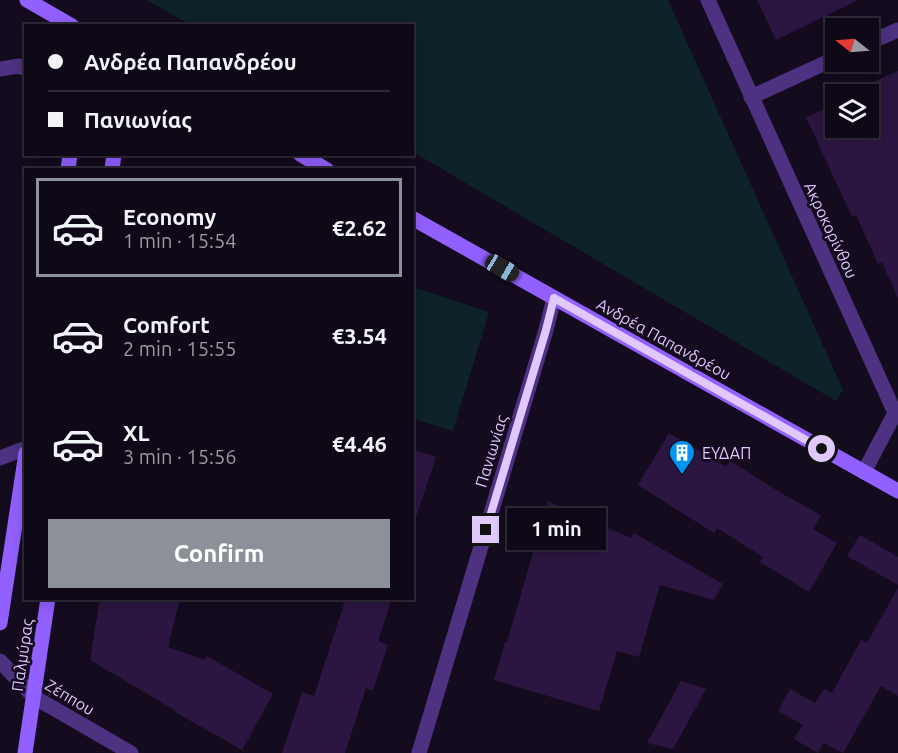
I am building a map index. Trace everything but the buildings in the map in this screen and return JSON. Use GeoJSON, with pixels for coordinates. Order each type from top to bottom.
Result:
{"type":"FeatureCollection","features":[{"type":"Feature","properties":{"kind":"main road"},"geometry":{"type":"LineString","coordinates":[[27,0],[69,24]]}},
{"type":"Feature","properties":{"kind":"main road"},"geometry":{"type":"LineString","coordinates":[[303,156],[324,168]]}},
{"type":"Feature","properties":{"kind":"main road","name":"Ανδρέα Παπανδρέου"},"geometry":{"type":"LineString","coordinates":[[414,219],[898,491]]}},
{"type":"Feature","properties":{"kind":"main road","name":"Παλμύρας"},"geometry":{"type":"LineString","coordinates":[[0,623],[24,466]]}},
{"type":"Feature","properties":{"kind":"main road","name":"Παλμύρας"},"geometry":{"type":"LineString","coordinates":[[25,753],[48,600]]}},
{"type":"Feature","properties":{"kind":"street","name":"Ακροκορίνθου"},"geometry":{"type":"LineString","coordinates":[[708,0],[897,412],[864,472]]}},
{"type":"Feature","properties":{"kind":"street"},"geometry":{"type":"LineString","coordinates":[[879,39],[898,30]]}},
{"type":"Feature","properties":{"kind":"street"},"geometry":{"type":"LineString","coordinates":[[751,97],[825,63]]}},
{"type":"Feature","properties":{"kind":"street"},"geometry":{"type":"LineString","coordinates":[[0,69],[19,66],[24,68]]}},
{"type":"Feature","properties":{"kind":"street","name":"Πανιωνίας"},"geometry":{"type":"LineString","coordinates":[[419,753],[554,298]]}},
{"type":"Feature","properties":{"kind":"street"},"geometry":{"type":"LineString","coordinates":[[0,458],[24,449]]}},
{"type":"Feature","properties":{"kind":"street","name":"Ζέππου"},"geometry":{"type":"LineString","coordinates":[[0,661],[34,697],[131,753]]}},
{"type":"Feature","properties":{"kind":"shaded area"},"geometry":{"type":"Polygon","coordinates":[[[146,0],[668,0],[843,390],[836,401],[414,153],[414,24],[189,24],[146,0]]]}},
{"type":"Feature","properties":{"kind":"shaded area"},"geometry":{"type":"Polygon","coordinates":[[[414,287],[489,312],[453,431],[414,419],[414,287]]]}},
{"type":"Feature","properties":{"kind":"place","name":"ΕΥΔΑΠ"},"geometry":{"type":"Point","coordinates":[682,476]}},
{"type":"Feature","properties":{"kind":"route"},"geometry":{"type":"LineString","coordinates":[[486,530],[554,298],[822,449]]}}]}
